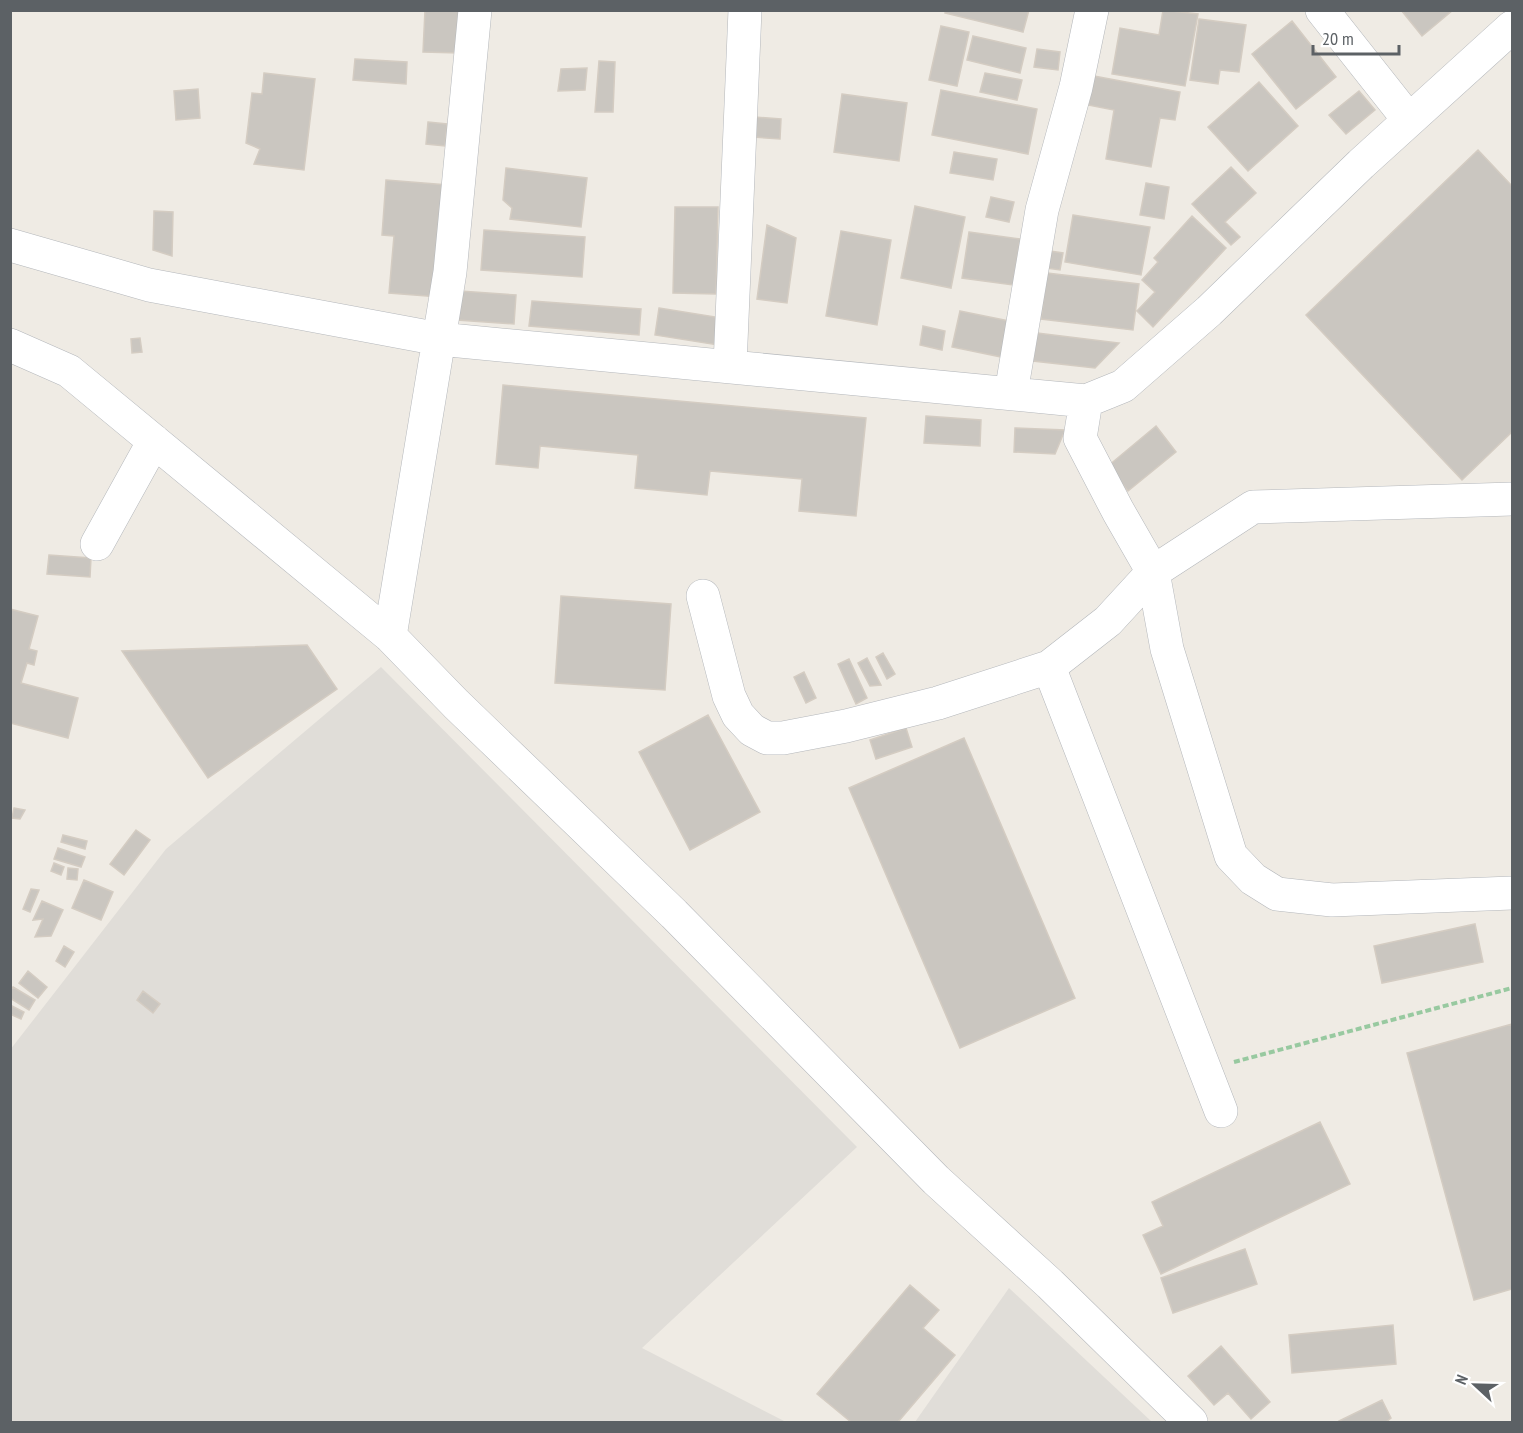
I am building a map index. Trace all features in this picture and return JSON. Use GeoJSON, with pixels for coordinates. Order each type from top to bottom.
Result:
{"type":"FeatureCollection","features":[{"type":"Feature","properties":{"kind":"street"},"geometry":{"type":"LineString","coordinates":[[390,636],[450,272],[475,10]]}},
{"type":"Feature","properties":{"kind":"street"},"geometry":{"type":"LineString","coordinates":[[730,366],[745,10]]}},
{"type":"Feature","properties":{"kind":"street"},"geometry":{"type":"LineString","coordinates":[[1011,393],[1042,210],[1076,87],[1092,10]]}},
{"type":"Feature","properties":{"kind":"street"},"geometry":{"type":"LineString","coordinates":[[1322,10],[1409,120]]}},
{"type":"Feature","properties":{"kind":"street"},"geometry":{"type":"LineString","coordinates":[[10,245],[149,285],[439,339],[1086,400],[1123,386],[1209,310],[1409,120],[1512,27]]}},
{"type":"Feature","properties":{"kind":"street"},"geometry":{"type":"LineString","coordinates":[[10,345],[69,371],[390,636],[456,704],[674,914],[936,1180],[1050,1284],[1191,1422]]}},
{"type":"Feature","properties":{"kind":"street"},"geometry":{"type":"LineString","coordinates":[[1086,400],[1080,438],[1153,572],[1167,648],[1231,856],[1253,879],[1277,894],[1332,900],[1512,893]]}},
{"type":"Feature","properties":{"kind":"street"},"geometry":{"type":"LineString","coordinates":[[97,544],[154,441]]}},
{"type":"Feature","properties":{"kind":"street"},"geometry":{"type":"LineString","coordinates":[[703,596],[729,696],[738,715],[752,730],[767,738],[783,738],[938,703],[1049,667],[1108,621],[1153,572],[1253,507],[1512,499]]}},
{"type":"Feature","properties":{"kind":"street"},"geometry":{"type":"LineString","coordinates":[[1049,667],[1221,1111]]}},
{"type":"Feature","properties":{"kind":"path"},"geometry":{"type":"LineString","coordinates":[[1204,1070],[1512,988]]}},
{"type":"Feature","properties":{"kind":"shaded area"},"geometry":{"type":"Polygon","coordinates":[[[381,667],[857,1147],[642,1348],[786,1422],[11,1422],[10,1050],[166,849],[381,667]]]}},
{"type":"Feature","properties":{"kind":"shaded area"},"geometry":{"type":"Polygon","coordinates":[[[1009,1288],[1152,1422],[915,1422],[1009,1288]]]}},
{"type":"Feature","properties":{"kind":"building"},"geometry":{"type":"Polygon","coordinates":[[[425,10],[461,10],[459,53],[423,52],[425,10]]]}},
{"type":"Feature","properties":{"kind":"building"},"geometry":{"type":"Polygon","coordinates":[[[946,10],[1029,10],[1023,32],[945,13],[946,10]]]}},
{"type":"Feature","properties":{"kind":"building"},"geometry":{"type":"Polygon","coordinates":[[[1163,10],[1198,14],[1185,86],[1112,74],[1120,28],[1159,35],[1163,10]]]}},
{"type":"Feature","properties":{"kind":"building"},"geometry":{"type":"Polygon","coordinates":[[[1401,10],[1453,10],[1422,36],[1401,10]]]}},
{"type":"Feature","properties":{"kind":"building"},"geometry":{"type":"Polygon","coordinates":[[[1199,19],[1246,25],[1239,72],[1220,70],[1218,84],[1190,80],[1199,19]]]}},
{"type":"Feature","properties":{"kind":"building"},"geometry":{"type":"Polygon","coordinates":[[[1292,21],[1336,77],[1296,109],[1252,54],[1292,21]]]}},
{"type":"Feature","properties":{"kind":"building"},"geometry":{"type":"Polygon","coordinates":[[[941,26],[969,32],[957,86],[929,80],[941,26]]]}},
{"type":"Feature","properties":{"kind":"building"},"geometry":{"type":"Polygon","coordinates":[[[973,36],[1026,48],[1020,73],[967,60],[973,36]]]}},
{"type":"Feature","properties":{"kind":"building"},"geometry":{"type":"Polygon","coordinates":[[[1037,49],[1060,52],[1058,70],[1034,67],[1037,49]]]}},
{"type":"Feature","properties":{"kind":"building"},"geometry":{"type":"Polygon","coordinates":[[[355,59],[407,62],[406,84],[353,80],[355,59]]]}},
{"type":"Feature","properties":{"kind":"building"},"geometry":{"type":"Polygon","coordinates":[[[599,61],[615,62],[613,112],[595,112],[599,61]]]}},
{"type":"Feature","properties":{"kind":"building"},"geometry":{"type":"Polygon","coordinates":[[[587,68],[585,90],[558,91],[561,69],[587,68]]]}},
{"type":"Feature","properties":{"kind":"building"},"geometry":{"type":"Polygon","coordinates":[[[264,73],[315,79],[304,170],[254,164],[260,149],[246,143],[252,93],[262,94],[264,73]]]}},
{"type":"Feature","properties":{"kind":"building"},"geometry":{"type":"Polygon","coordinates":[[[985,73],[1022,80],[1017,100],[980,92],[985,73]]]}},
{"type":"Feature","properties":{"kind":"building"},"geometry":{"type":"Polygon","coordinates":[[[1094,76],[1180,92],[1175,120],[1160,118],[1151,167],[1106,159],[1114,110],[1088,105],[1094,76]]]}},
{"type":"Feature","properties":{"kind":"building"},"geometry":{"type":"Polygon","coordinates":[[[1259,82],[1298,126],[1248,171],[1208,127],[1259,82]]]}},
{"type":"Feature","properties":{"kind":"building"},"geometry":{"type":"Polygon","coordinates":[[[198,89],[200,118],[176,120],[174,91],[198,89]]]}},
{"type":"Feature","properties":{"kind":"building"},"geometry":{"type":"Polygon","coordinates":[[[941,90],[1037,109],[1028,154],[932,135],[941,90]]]}},
{"type":"Feature","properties":{"kind":"building"},"geometry":{"type":"Polygon","coordinates":[[[1359,91],[1375,110],[1346,134],[1329,115],[1359,91]]]}},
{"type":"Feature","properties":{"kind":"building"},"geometry":{"type":"Polygon","coordinates":[[[842,94],[907,103],[899,161],[834,152],[842,94]]]}},
{"type":"Feature","properties":{"kind":"building"},"geometry":{"type":"Polygon","coordinates":[[[754,117],[781,119],[780,139],[753,137],[754,117]]]}},
{"type":"Feature","properties":{"kind":"building"},"geometry":{"type":"Polygon","coordinates":[[[428,122],[447,124],[445,146],[426,144],[428,122]]]}},
{"type":"Feature","properties":{"kind":"building"},"geometry":{"type":"Polygon","coordinates":[[[1478,150],[1512,186],[1512,432],[1462,480],[1306,315],[1478,150]]]}},
{"type":"Feature","properties":{"kind":"building"},"geometry":{"type":"Polygon","coordinates":[[[954,152],[997,159],[993,180],[950,173],[954,152]]]}},
{"type":"Feature","properties":{"kind":"building"},"geometry":{"type":"Polygon","coordinates":[[[1231,167],[1256,193],[1225,222],[1240,237],[1231,245],[1192,204],[1231,167]]]}},
{"type":"Feature","properties":{"kind":"building"},"geometry":{"type":"Polygon","coordinates":[[[506,168],[587,178],[581,227],[510,219],[512,208],[503,200],[506,168]]]}},
{"type":"Feature","properties":{"kind":"building"},"geometry":{"type":"Polygon","coordinates":[[[386,180],[448,185],[439,297],[389,293],[394,236],[382,235],[386,180]]]}},
{"type":"Feature","properties":{"kind":"building"},"geometry":{"type":"Polygon","coordinates":[[[1146,183],[1169,187],[1164,219],[1140,215],[1146,183]]]}},
{"type":"Feature","properties":{"kind":"building"},"geometry":{"type":"Polygon","coordinates":[[[991,197],[1014,202],[1009,222],[986,217],[991,197]]]}},
{"type":"Feature","properties":{"kind":"building"},"geometry":{"type":"Polygon","coordinates":[[[915,206],[965,217],[951,288],[901,278],[915,206]]]}},
{"type":"Feature","properties":{"kind":"building"},"geometry":{"type":"Polygon","coordinates":[[[675,207],[718,207],[716,294],[673,293],[675,207]]]}},
{"type":"Feature","properties":{"kind":"building"},"geometry":{"type":"Polygon","coordinates":[[[154,211],[173,212],[172,256],[153,250],[154,211]]]}},
{"type":"Feature","properties":{"kind":"building"},"geometry":{"type":"Polygon","coordinates":[[[1073,215],[1150,227],[1141,275],[1065,262],[1073,215]]]}},
{"type":"Feature","properties":{"kind":"building"},"geometry":{"type":"Polygon","coordinates":[[[1192,216],[1226,248],[1153,327],[1137,311],[1155,292],[1142,280],[1158,262],[1154,258],[1192,216]]]}},
{"type":"Feature","properties":{"kind":"building"},"geometry":{"type":"Polygon","coordinates":[[[767,225],[796,238],[787,303],[757,299],[767,225]]]}},
{"type":"Feature","properties":{"kind":"building"},"geometry":{"type":"Polygon","coordinates":[[[484,230],[585,237],[582,277],[481,270],[484,230]]]}},
{"type":"Feature","properties":{"kind":"building"},"geometry":{"type":"Polygon","coordinates":[[[841,231],[891,240],[877,325],[826,316],[841,231]]]}},
{"type":"Feature","properties":{"kind":"building"},"geometry":{"type":"Polygon","coordinates":[[[969,232],[1020,239],[1013,285],[962,278],[969,232]]]}},
{"type":"Feature","properties":{"kind":"building"},"geometry":{"type":"Polygon","coordinates":[[[1043,250],[1063,253],[1060,270],[1040,267],[1043,250]]]}},
{"type":"Feature","properties":{"kind":"building"},"geometry":{"type":"Polygon","coordinates":[[[1047,273],[1139,284],[1133,330],[1041,319],[1047,273]]]}},
{"type":"Feature","properties":{"kind":"building"},"geometry":{"type":"Polygon","coordinates":[[[460,291],[516,295],[514,324],[457,320],[460,291]]]}},
{"type":"Feature","properties":{"kind":"building"},"geometry":{"type":"Polygon","coordinates":[[[532,301],[641,309],[639,335],[529,326],[532,301]]]}},
{"type":"Feature","properties":{"kind":"building"},"geometry":{"type":"Polygon","coordinates":[[[659,308],[722,318],[718,345],[655,335],[659,308]]]}},
{"type":"Feature","properties":{"kind":"building"},"geometry":{"type":"Polygon","coordinates":[[[960,311],[1019,323],[1011,359],[952,347],[960,311]]]}},
{"type":"Feature","properties":{"kind":"building"},"geometry":{"type":"Polygon","coordinates":[[[923,326],[945,331],[942,350],[920,345],[923,326]]]}},
{"type":"Feature","properties":{"kind":"building"},"geometry":{"type":"Polygon","coordinates":[[[1037,333],[1119,343],[1095,368],[1033,361],[1037,333]]]}},
{"type":"Feature","properties":{"kind":"building"},"geometry":{"type":"Polygon","coordinates":[[[140,338],[142,352],[132,353],[131,339],[140,338]]]}},
{"type":"Feature","properties":{"kind":"building"},"geometry":{"type":"Polygon","coordinates":[[[503,385],[866,418],[856,516],[799,511],[802,479],[710,471],[707,495],[635,488],[638,455],[540,446],[538,468],[496,464],[503,385]]]}},
{"type":"Feature","properties":{"kind":"building"},"geometry":{"type":"Polygon","coordinates":[[[926,416],[981,420],[980,446],[924,443],[926,416]]]}},
{"type":"Feature","properties":{"kind":"building"},"geometry":{"type":"Polygon","coordinates":[[[1156,426],[1176,452],[1128,491],[1108,466],[1156,426]]]}},
{"type":"Feature","properties":{"kind":"building"},"geometry":{"type":"Polygon","coordinates":[[[1015,428],[1065,430],[1055,454],[1014,452],[1015,428]]]}},
{"type":"Feature","properties":{"kind":"building"},"geometry":{"type":"Polygon","coordinates":[[[49,555],[91,558],[90,577],[47,574],[49,555]]]}},
{"type":"Feature","properties":{"kind":"building"},"geometry":{"type":"Polygon","coordinates":[[[561,596],[671,604],[665,690],[555,683],[561,596]]]}},
{"type":"Feature","properties":{"kind":"building"},"geometry":{"type":"Polygon","coordinates":[[[10,609],[38,616],[29,649],[37,651],[34,665],[27,663],[21,683],[78,698],[68,738],[10,723],[10,609]]]}},
{"type":"Feature","properties":{"kind":"building"},"geometry":{"type":"Polygon","coordinates":[[[307,645],[337,689],[208,778],[122,651],[307,645]]]}},
{"type":"Feature","properties":{"kind":"building"},"geometry":{"type":"Polygon","coordinates":[[[883,653],[895,674],[887,679],[876,657],[883,653]]]}},
{"type":"Feature","properties":{"kind":"building"},"geometry":{"type":"Polygon","coordinates":[[[867,658],[881,685],[870,686],[858,663],[867,658]]]}},
{"type":"Feature","properties":{"kind":"building"},"geometry":{"type":"Polygon","coordinates":[[[849,659],[867,698],[856,704],[838,664],[849,659]]]}},
{"type":"Feature","properties":{"kind":"building"},"geometry":{"type":"Polygon","coordinates":[[[804,672],[816,698],[806,703],[794,677],[804,672]]]}},
{"type":"Feature","properties":{"kind":"building"},"geometry":{"type":"Polygon","coordinates":[[[708,715],[760,812],[690,850],[639,752],[708,715]]]}},
{"type":"Feature","properties":{"kind":"building"},"geometry":{"type":"Polygon","coordinates":[[[906,728],[912,747],[876,759],[870,740],[906,728]]]}},
{"type":"Feature","properties":{"kind":"building"},"geometry":{"type":"Polygon","coordinates":[[[964,738],[1075,998],[960,1048],[849,788],[964,738]]]}},
{"type":"Feature","properties":{"kind":"building"},"geometry":{"type":"Polygon","coordinates":[[[14,808],[25,810],[20,819],[12,818],[14,808]]]}},
{"type":"Feature","properties":{"kind":"building"},"geometry":{"type":"Polygon","coordinates":[[[136,830],[150,840],[124,875],[110,864],[136,830]]]}},
{"type":"Feature","properties":{"kind":"building"},"geometry":{"type":"Polygon","coordinates":[[[63,835],[87,841],[85,849],[61,842],[63,835]]]}},
{"type":"Feature","properties":{"kind":"building"},"geometry":{"type":"Polygon","coordinates":[[[58,848],[85,857],[81,867],[54,859],[58,848]]]}},
{"type":"Feature","properties":{"kind":"building"},"geometry":{"type":"Polygon","coordinates":[[[54,863],[64,867],[61,875],[51,871],[54,863]]]}},
{"type":"Feature","properties":{"kind":"building"},"geometry":{"type":"Polygon","coordinates":[[[68,868],[78,869],[77,880],[67,879],[68,868]]]}},
{"type":"Feature","properties":{"kind":"building"},"geometry":{"type":"Polygon","coordinates":[[[84,880],[113,892],[101,920],[72,908],[84,880]]]}},
{"type":"Feature","properties":{"kind":"building"},"geometry":{"type":"Polygon","coordinates":[[[31,889],[39,890],[30,912],[23,909],[31,889]]]}},
{"type":"Feature","properties":{"kind":"building"},"geometry":{"type":"Polygon","coordinates":[[[42,901],[63,910],[51,936],[35,937],[43,919],[33,920],[42,901]]]}},
{"type":"Feature","properties":{"kind":"building"},"geometry":{"type":"Polygon","coordinates":[[[1475,924],[1483,962],[1382,983],[1374,946],[1475,924]]]}},
{"type":"Feature","properties":{"kind":"building"},"geometry":{"type":"Polygon","coordinates":[[[64,946],[74,952],[65,967],[56,961],[64,946]]]}},
{"type":"Feature","properties":{"kind":"building"},"geometry":{"type":"Polygon","coordinates":[[[28,971],[47,987],[38,998],[19,983],[28,971]]]}},
{"type":"Feature","properties":{"kind":"building"},"geometry":{"type":"Polygon","coordinates":[[[13,987],[35,1000],[29,1010],[10,998],[10,991],[13,987]]]}},
{"type":"Feature","properties":{"kind":"building"},"geometry":{"type":"Polygon","coordinates":[[[143,991],[160,1004],[153,1013],[137,1000],[143,991]]]}},
{"type":"Feature","properties":{"kind":"building"},"geometry":{"type":"Polygon","coordinates":[[[10,1005],[24,1012],[21,1019],[10,1014],[10,1005]]]}},
{"type":"Feature","properties":{"kind":"building"},"geometry":{"type":"Polygon","coordinates":[[[1512,1024],[1512,1289],[1474,1300],[1407,1053],[1512,1024]]]}},
{"type":"Feature","properties":{"kind":"building"},"geometry":{"type":"Polygon","coordinates":[[[1320,1122],[1350,1184],[1161,1274],[1143,1235],[1163,1226],[1152,1202],[1320,1122]]]}},
{"type":"Feature","properties":{"kind":"building"},"geometry":{"type":"Polygon","coordinates":[[[1245,1249],[1257,1284],[1173,1313],[1161,1278],[1245,1249]]]}},
{"type":"Feature","properties":{"kind":"building"},"geometry":{"type":"Polygon","coordinates":[[[910,1285],[939,1310],[923,1328],[955,1355],[898,1422],[851,1422],[817,1394],[910,1285]]]}},
{"type":"Feature","properties":{"kind":"building"},"geometry":{"type":"Polygon","coordinates":[[[1393,1325],[1396,1364],[1292,1373],[1289,1335],[1393,1325]]]}},
{"type":"Feature","properties":{"kind":"building"},"geometry":{"type":"Polygon","coordinates":[[[1221,1346],[1270,1402],[1251,1419],[1228,1393],[1214,1405],[1188,1376],[1221,1346]]]}},
{"type":"Feature","properties":{"kind":"building"},"geometry":{"type":"Polygon","coordinates":[[[1382,1400],[1391,1418],[1386,1422],[1339,1421],[1382,1400]]]}}]}
